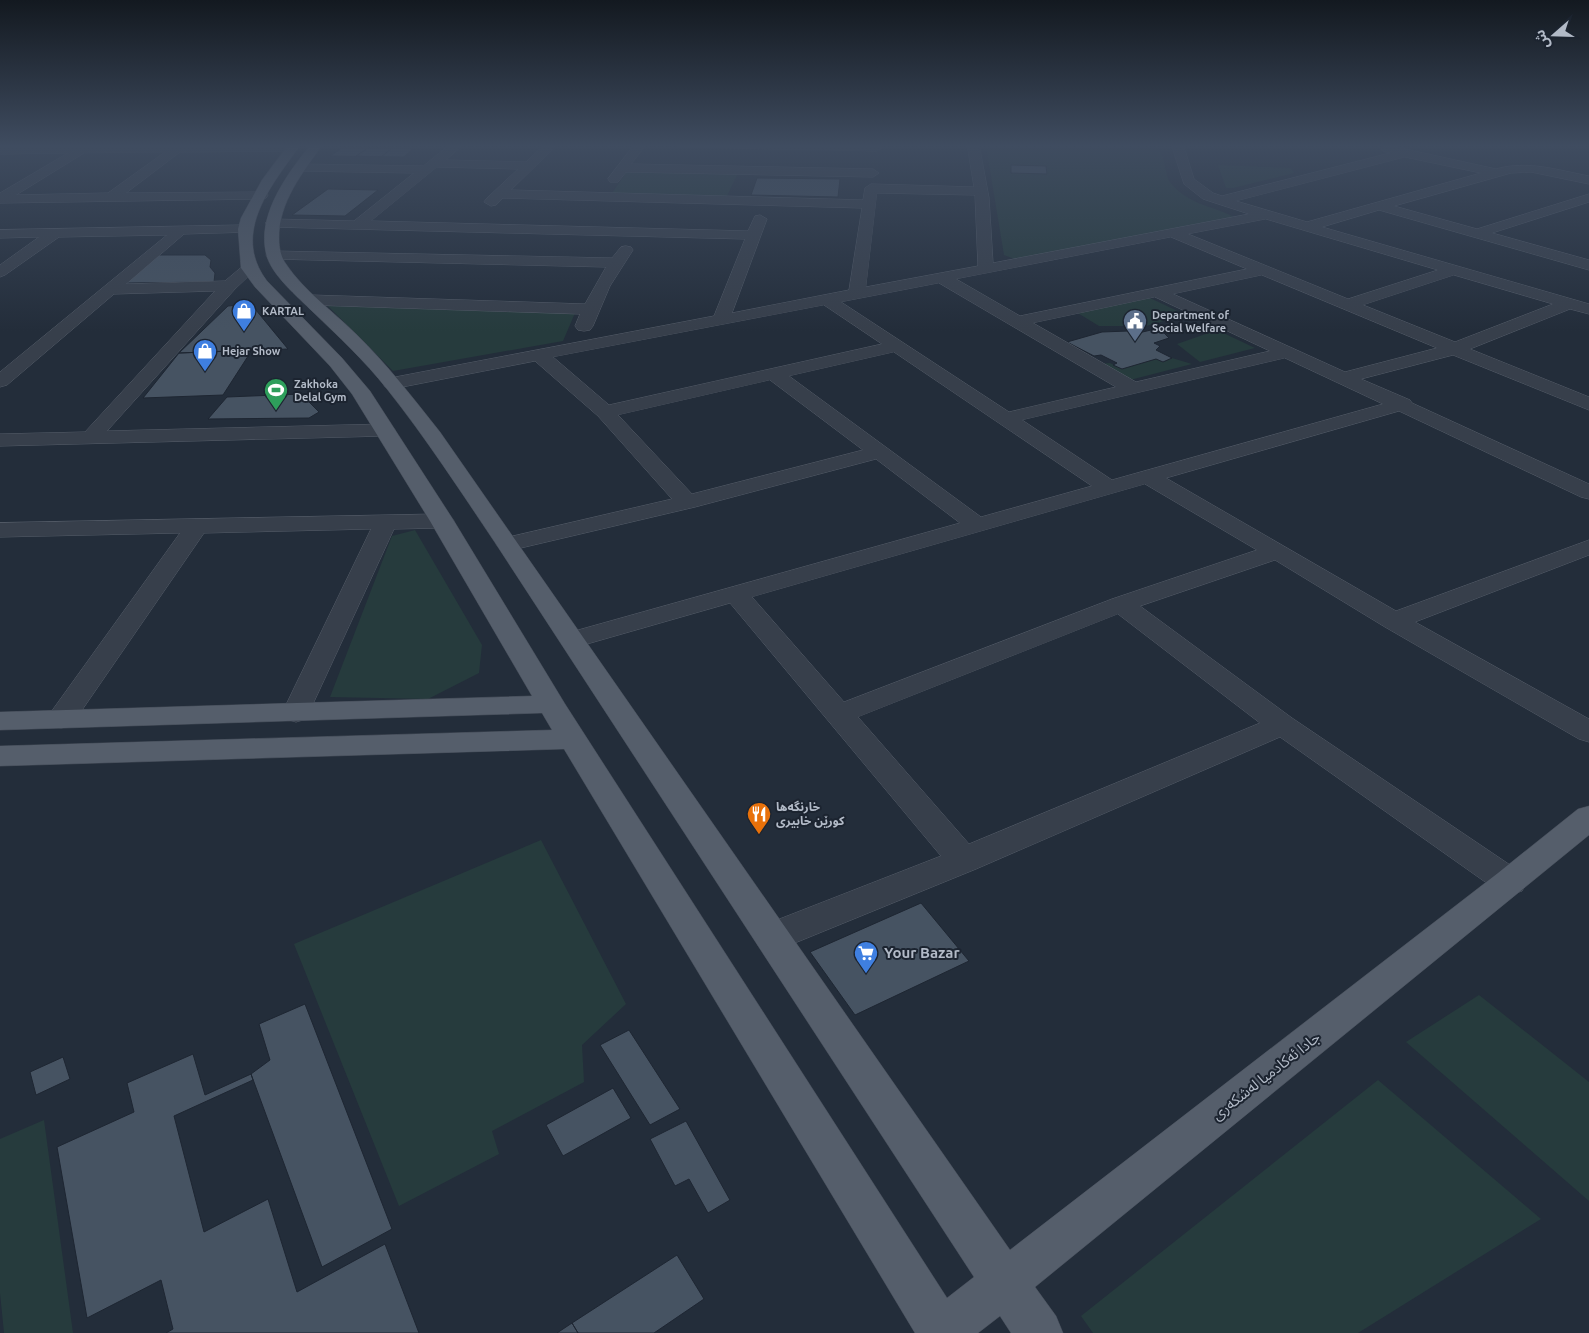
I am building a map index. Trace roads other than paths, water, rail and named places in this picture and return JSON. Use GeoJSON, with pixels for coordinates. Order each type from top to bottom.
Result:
{"type":"FeatureCollection","features":[{"type":"Feature","properties":{"kind":"main road"},"geometry":{"type":"LineString","coordinates":[[255,206],[248,218],[271,234],[261,261],[261,284],[336,362],[360,391],[442,521],[551,704],[941,1333]]}},
{"type":"Feature","properties":{"kind":"main road"},"geometry":{"type":"LineString","coordinates":[[259,226],[274,206]]}},
{"type":"Feature","properties":{"kind":"main road"},"geometry":{"type":"LineString","coordinates":[[261,261],[292,282],[350,338],[392,383],[433,436],[508,544],[1039,1333]]}},
{"type":"Feature","properties":{"kind":"main road"},"geometry":{"type":"LineString","coordinates":[[0,721],[551,704]]}},
{"type":"Feature","properties":{"kind":"main road"},"geometry":{"type":"LineString","coordinates":[[0,756],[574,740]]}},
{"type":"Feature","properties":{"kind":"main road","name":"جادا ئه‌كادميا له‌شكه‌رى"},"geometry":{"type":"LineString","coordinates":[[941,1333],[1510,882],[1589,817]]}},
{"type":"Feature","properties":{"kind":"street"},"geometry":{"type":"LineString","coordinates":[[359,224],[381,206]]}},
{"type":"Feature","properties":{"kind":"street"},"geometry":{"type":"LineString","coordinates":[[467,226],[487,206]]}},
{"type":"Feature","properties":{"kind":"street"},"geometry":{"type":"LineString","coordinates":[[722,318],[765,206]]}},
{"type":"Feature","properties":{"kind":"street"},"geometry":{"type":"LineString","coordinates":[[857,293],[869,206]]}},
{"type":"Feature","properties":{"kind":"street"},"geometry":{"type":"LineString","coordinates":[[982,206],[986,268]]}},
{"type":"Feature","properties":{"kind":"street"},"geometry":{"type":"LineString","coordinates":[[1238,206],[1589,309]]}},
{"type":"Feature","properties":{"kind":"street"},"geometry":{"type":"LineString","coordinates":[[1306,226],[1377,206]]}},
{"type":"Feature","properties":{"kind":"street"},"geometry":{"type":"LineString","coordinates":[[1379,206],[1589,264]]}},
{"type":"Feature","properties":{"kind":"street"},"geometry":{"type":"LineString","coordinates":[[1476,234],[1562,206]]}},
{"type":"Feature","properties":{"kind":"street"},"geometry":{"type":"LineString","coordinates":[[1572,206],[1589,210]]}},
{"type":"Feature","properties":{"kind":"street"},"geometry":{"type":"LineString","coordinates":[[392,383],[722,318],[1266,215]]}},
{"type":"Feature","properties":{"kind":"street"},"geometry":{"type":"LineString","coordinates":[[0,234],[180,231],[259,226],[359,224],[753,235]]}},
{"type":"Feature","properties":{"kind":"street"},"geometry":{"type":"LineString","coordinates":[[4,373],[112,289],[180,231]]}},
{"type":"Feature","properties":{"kind":"street"},"geometry":{"type":"LineString","coordinates":[[577,346],[590,309],[616,263],[642,232]]}},
{"type":"Feature","properties":{"kind":"street"},"geometry":{"type":"LineString","coordinates":[[0,272],[55,233]]}},
{"type":"Feature","properties":{"kind":"street"},"geometry":{"type":"LineString","coordinates":[[1173,233],[1589,403]]}},
{"type":"Feature","properties":{"kind":"street"},"geometry":{"type":"LineString","coordinates":[[90,438],[229,286],[261,261],[616,263]]}},
{"type":"Feature","properties":{"kind":"street"},"geometry":{"type":"LineString","coordinates":[[1019,321],[1263,270]]}},
{"type":"Feature","properties":{"kind":"street"},"geometry":{"type":"LineString","coordinates":[[1347,304],[1453,270]]}},
{"type":"Feature","properties":{"kind":"street"},"geometry":{"type":"LineString","coordinates":[[941,277],[1132,388]]}},
{"type":"Feature","properties":{"kind":"street"},"geometry":{"type":"LineString","coordinates":[[112,289],[229,286]]}},
{"type":"Feature","properties":{"kind":"street"},"geometry":{"type":"LineString","coordinates":[[1157,292],[1403,404],[1589,492]]}},
{"type":"Feature","properties":{"kind":"street"},"geometry":{"type":"LineString","coordinates":[[826,299],[1110,488]]}},
{"type":"Feature","properties":{"kind":"street"},"geometry":{"type":"LineString","coordinates":[[311,300],[590,309]]}},
{"type":"Feature","properties":{"kind":"street"},"geometry":{"type":"LineString","coordinates":[[1345,378],[1454,349],[1568,303]]}},
{"type":"Feature","properties":{"kind":"street"},"geometry":{"type":"LineString","coordinates":[[605,412],[896,346]]}},
{"type":"Feature","properties":{"kind":"street"},"geometry":{"type":"LineString","coordinates":[[1007,418],[1289,352]]}},
{"type":"Feature","properties":{"kind":"street"},"geometry":{"type":"LineString","coordinates":[[539,354],[605,412],[687,502]]}},
{"type":"Feature","properties":{"kind":"street"},"geometry":{"type":"LineString","coordinates":[[774,374],[978,525]]}},
{"type":"Feature","properties":{"kind":"street"},"geometry":{"type":"LineString","coordinates":[[572,640],[1403,404]]}},
{"type":"Feature","properties":{"kind":"street"},"geometry":{"type":"LineString","coordinates":[[0,440],[385,430]]}},
{"type":"Feature","properties":{"kind":"street"},"geometry":{"type":"LineString","coordinates":[[508,544],[687,502],[879,452]]}},
{"type":"Feature","properties":{"kind":"street"},"geometry":{"type":"LineString","coordinates":[[1146,476],[1589,732]]}},
{"type":"Feature","properties":{"kind":"street"},"geometry":{"type":"LineString","coordinates":[[0,548],[8,530],[442,521]]}},
{"type":"Feature","properties":{"kind":"street"},"geometry":{"type":"LineString","coordinates":[[296,713],[386,522]]}},
{"type":"Feature","properties":{"kind":"street"},"geometry":{"type":"LineString","coordinates":[[62,719],[197,526]]}},
{"type":"Feature","properties":{"kind":"street"},"geometry":{"type":"LineString","coordinates":[[1394,621],[1589,547]]}},
{"type":"Feature","properties":{"kind":"street"},"geometry":{"type":"LineString","coordinates":[[839,714],[1121,604],[1277,551]]}},
{"type":"Feature","properties":{"kind":"street"},"geometry":{"type":"LineString","coordinates":[[736,594],[964,860]]}},
{"type":"Feature","properties":{"kind":"street"},"geometry":{"type":"LineString","coordinates":[[1121,604],[1282,725],[1510,882]]}},
{"type":"Feature","properties":{"kind":"street"},"geometry":{"type":"LineString","coordinates":[[772,937],[964,860],[1282,725]]}},
{"type":"Feature","properties":{"kind":"place","name":"KARTAL"},"geometry":{"type":"Point","coordinates":[244,332]}},
{"type":"Feature","properties":{"kind":"place","name":"Department of Social Welfare"},"geometry":{"type":"Point","coordinates":[1135,342]}},
{"type":"Feature","properties":{"kind":"place","name":"Hejar Show"},"geometry":{"type":"Point","coordinates":[205,372]}},
{"type":"Feature","properties":{"kind":"place","name":"Zakhoka Delal Gym"},"geometry":{"type":"Point","coordinates":[276,411]}},
{"type":"Feature","properties":{"kind":"place","name":"خارنگه‌ها كورێن خابيرى"},"geometry":{"type":"Point","coordinates":[759,835]}},
{"type":"Feature","properties":{"kind":"place","name":"Your Bazar"},"geometry":{"type":"Point","coordinates":[866,974]}}]}
